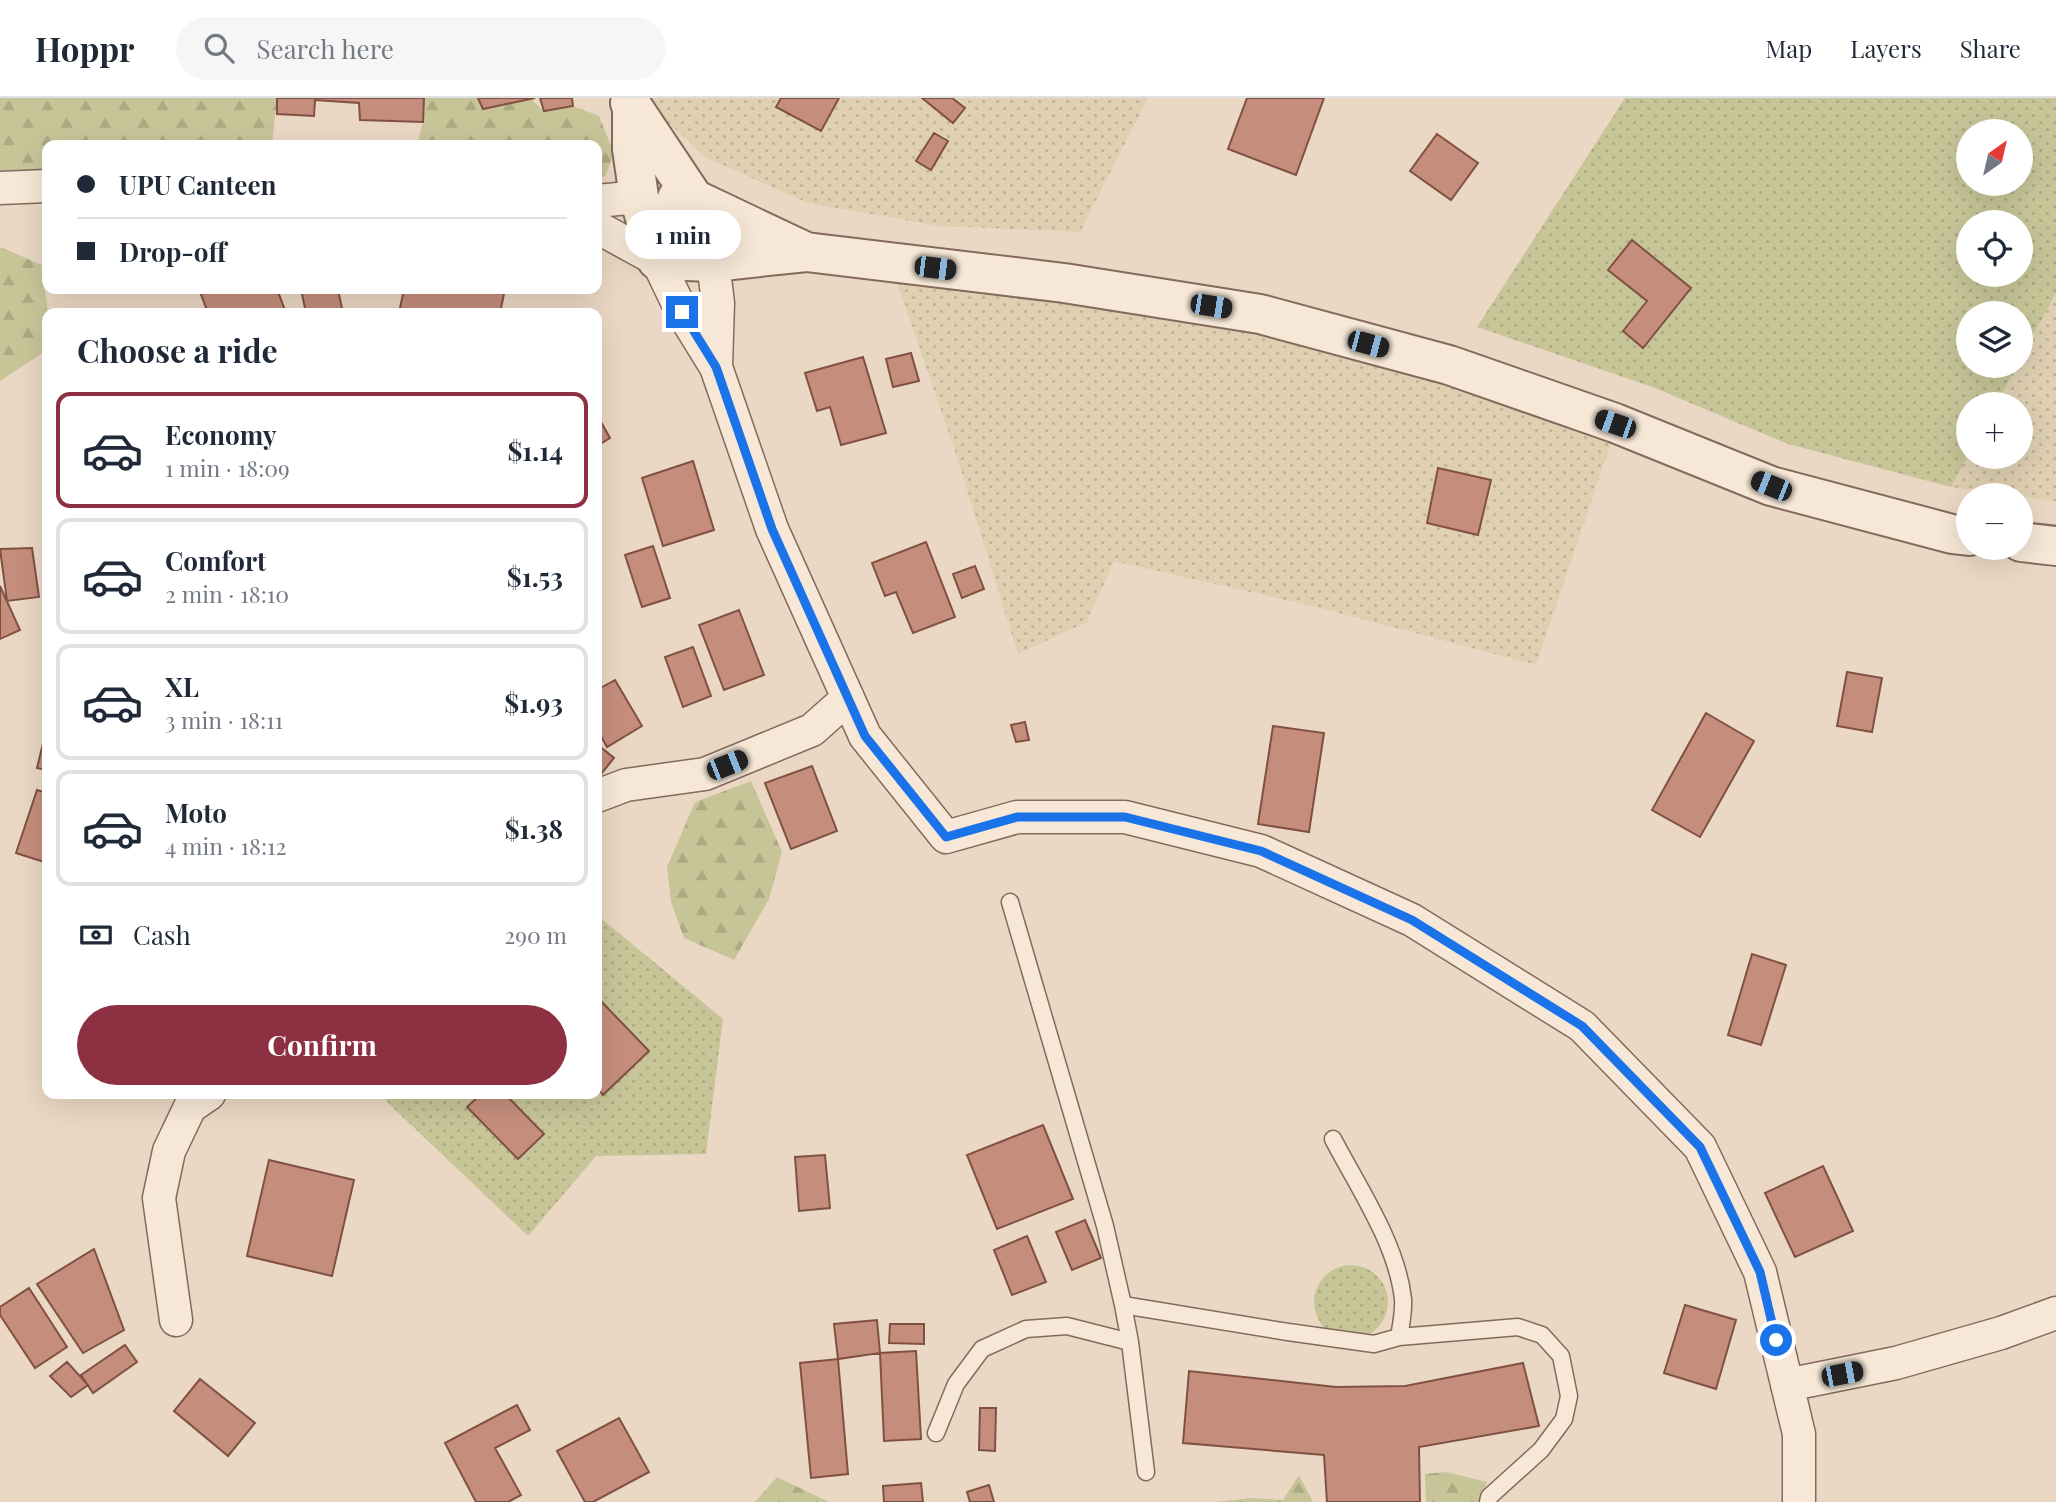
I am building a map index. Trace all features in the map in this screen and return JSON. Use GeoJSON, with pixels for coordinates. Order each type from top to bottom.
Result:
{"type":"FeatureCollection","features":[{"type":"Feature","properties":{"kind":"street"},"geometry":{"type":"LineString","coordinates":[[630,104],[632,149],[639,197],[657,260],[682,312],[716,367],[772,529],[865,736],[946,837],[1017,817],[1125,817],[1261,851],[1412,920],[1582,1026],[1700,1147],[1760,1272],[1799,1434],[1798,1502]]}},
{"type":"Feature","properties":{"kind":"street"},"geometry":{"type":"LineString","coordinates":[[630,104],[694,199],[713,262],[719,303],[716,367]]}},
{"type":"Feature","properties":{"kind":"street"},"geometry":{"type":"LineString","coordinates":[[0,188],[42,186]]}},
{"type":"Feature","properties":{"kind":"street"},"geometry":{"type":"LineString","coordinates":[[602,201],[639,197],[694,199],[806,252]]}},
{"type":"Feature","properties":{"kind":"street"},"geometry":{"type":"LineString","coordinates":[[602,230],[657,260],[713,262],[806,252],[1064,283],[1260,314],[1449,365],[1615,424],[1771,486],[1956,534]]}},
{"type":"Feature","properties":{"kind":"street"},"geometry":{"type":"LineString","coordinates":[[2033,543],[2056,546]]}},
{"type":"Feature","properties":{"kind":"street"},"geometry":{"type":"LineString","coordinates":[[602,794],[626,785],[705,774],[812,730],[848,698]]}},
{"type":"Feature","properties":{"kind":"street"},"geometry":{"type":"LineString","coordinates":[[176,1320],[159,1198],[169,1151],[190,1107],[202,1099]]}},
{"type":"Feature","properties":{"kind":"street"},"geometry":{"type":"LineString","coordinates":[[1787,1385],[1896,1363],[2001,1333],[2056,1313]]}},
{"type":"Feature","properties":{"kind":"lane"},"geometry":{"type":"LineString","coordinates":[[1010,902],[1105,1226],[1130,1342],[1146,1472]]}},
{"type":"Feature","properties":{"kind":"lane"},"geometry":{"type":"LineString","coordinates":[[1333,1139],[1386,1241],[1399,1274],[1404,1302],[1399,1337]]}},
{"type":"Feature","properties":{"kind":"lane"},"geometry":{"type":"LineString","coordinates":[[1123,1305],[1340,1340],[1374,1343],[1399,1337],[1518,1327],[1542,1335],[1561,1356],[1569,1396],[1564,1419],[1541,1450],[1489,1497],[1488,1502]]}},
{"type":"Feature","properties":{"kind":"lane"},"geometry":{"type":"LineString","coordinates":[[936,1433],[956,1384],[982,1349],[1026,1329],[1067,1326],[1130,1342]]}},
{"type":"Feature","properties":{"kind":"shaded area"},"geometry":{"type":"Polygon","coordinates":[[[641,98],[1148,98],[1080,232],[939,226],[808,203],[707,158],[641,98]]]}},
{"type":"Feature","properties":{"kind":"shaded area"},"geometry":{"type":"Polygon","coordinates":[[[893,271],[1304,329],[1614,434],[1536,665],[1316,607],[1114,561],[1087,622],[1018,654],[954,448],[893,271]]]}},
{"type":"Feature","properties":{"kind":"shaded area"},"geometry":{"type":"Polygon","coordinates":[[[2056,293],[2056,501],[2033,498],[2033,483],[1956,483],[1956,488],[1951,487],[1961,469],[2033,469],[2033,392],[2003,392],[2010,378],[2033,378],[2033,335],[2056,293]]]}},
{"type":"Feature","properties":{"kind":"green space"},"geometry":{"type":"Polygon","coordinates":[[[0,98],[277,98],[273,140],[42,140],[42,173],[0,176],[0,98]]]}},
{"type":"Feature","properties":{"kind":"green space"},"geometry":{"type":"Polygon","coordinates":[[[424,98],[478,98],[483,109],[531,99],[544,111],[573,106],[599,116],[614,153],[602,178],[602,140],[418,140],[423,122],[424,98]]]}},
{"type":"Feature","properties":{"kind":"green space"},"geometry":{"type":"Polygon","coordinates":[[[1625,98],[2056,98],[2056,293],[2033,335],[2033,301],[1956,301],[1956,378],[2010,378],[2003,392],[1956,392],[1956,469],[1961,469],[1951,487],[1788,444],[1655,388],[1477,327],[1625,98]]]}},
{"type":"Feature","properties":{"kind":"green space"},"geometry":{"type":"Polygon","coordinates":[[[0,247],[42,265],[42,294],[46,294],[47,308],[42,308],[42,353],[0,381],[0,247]]]}},
{"type":"Feature","properties":{"kind":"green space"},"geometry":{"type":"Polygon","coordinates":[[[751,781],[782,852],[769,899],[734,960],[684,938],[671,902],[667,867],[695,802],[751,781]]]}},
{"type":"Feature","properties":{"kind":"green space"},"geometry":{"type":"Polygon","coordinates":[[[602,919],[723,1019],[706,1154],[596,1156],[528,1236],[386,1101],[602,1099],[602,919]]]}},
{"type":"Feature","properties":{"kind":"green space"},"geometry":{"type":"Polygon","coordinates":[[[1344,1265],[1358,1265],[1372,1271],[1382,1281],[1388,1302],[1386,1316],[1372,1333],[1358,1339],[1344,1339],[1330,1333],[1320,1323],[1314,1309],[1314,1295],[1320,1281],[1330,1271],[1344,1265]]]}},
{"type":"Feature","properties":{"kind":"green space"},"geometry":{"type":"Polygon","coordinates":[[[1446,1472],[1487,1482],[1480,1502],[1426,1502],[1425,1474],[1446,1472]]]}},
{"type":"Feature","properties":{"kind":"green space"},"geometry":{"type":"Polygon","coordinates":[[[1299,1475],[1313,1502],[1215,1502],[1252,1498],[1283,1500],[1299,1475]]]}},
{"type":"Feature","properties":{"kind":"green space"},"geometry":{"type":"Polygon","coordinates":[[[777,1477],[829,1502],[755,1502],[777,1477]]]}},
{"type":"Feature","properties":{"kind":"building"},"geometry":{"type":"Polygon","coordinates":[[[277,98],[424,98],[423,122],[360,120],[359,103],[315,100],[314,116],[277,114],[277,98]]]}},
{"type":"Feature","properties":{"kind":"building"},"geometry":{"type":"Polygon","coordinates":[[[478,98],[535,98],[483,109],[478,98]]]}},
{"type":"Feature","properties":{"kind":"building"},"geometry":{"type":"Polygon","coordinates":[[[540,98],[572,98],[573,106],[544,111],[540,98]]]}},
{"type":"Feature","properties":{"kind":"building"},"geometry":{"type":"Polygon","coordinates":[[[781,98],[839,98],[821,131],[776,107],[781,98]]]}},
{"type":"Feature","properties":{"kind":"building"},"geometry":{"type":"Polygon","coordinates":[[[922,98],[952,98],[965,108],[953,123],[922,98]]]}},
{"type":"Feature","properties":{"kind":"building"},"geometry":{"type":"Polygon","coordinates":[[[1247,98],[1324,98],[1296,175],[1228,149],[1247,98]]]}},
{"type":"Feature","properties":{"kind":"building"},"geometry":{"type":"Polygon","coordinates":[[[934,133],[948,141],[931,170],[916,161],[934,133]]]}},
{"type":"Feature","properties":{"kind":"building"},"geometry":{"type":"Polygon","coordinates":[[[1437,134],[1478,163],[1451,200],[1410,171],[1437,134]]]}},
{"type":"Feature","properties":{"kind":"building"},"geometry":{"type":"Polygon","coordinates":[[[1632,240],[1691,288],[1643,348],[1623,331],[1647,301],[1608,270],[1632,240]]]}},
{"type":"Feature","properties":{"kind":"building"},"geometry":{"type":"Polygon","coordinates":[[[201,294],[279,294],[284,308],[206,308],[201,294]]]}},
{"type":"Feature","properties":{"kind":"building"},"geometry":{"type":"Polygon","coordinates":[[[302,294],[339,294],[342,308],[305,308],[302,294]]]}},
{"type":"Feature","properties":{"kind":"building"},"geometry":{"type":"Polygon","coordinates":[[[403,294],[504,294],[501,308],[400,308],[403,294]]]}},
{"type":"Feature","properties":{"kind":"building"},"geometry":{"type":"Polygon","coordinates":[[[911,353],[919,381],[893,387],[886,359],[911,353]]]}},
{"type":"Feature","properties":{"kind":"building"},"geometry":{"type":"Polygon","coordinates":[[[863,357],[886,433],[841,445],[830,407],[817,411],[805,373],[863,357]]]}},
{"type":"Feature","properties":{"kind":"building"},"geometry":{"type":"Polygon","coordinates":[[[602,424],[610,438],[602,443],[602,424]]]}},
{"type":"Feature","properties":{"kind":"building"},"geometry":{"type":"Polygon","coordinates":[[[693,461],[714,530],[663,546],[642,478],[693,461]]]}},
{"type":"Feature","properties":{"kind":"building"},"geometry":{"type":"Polygon","coordinates":[[[1438,468],[1491,480],[1478,535],[1427,523],[1438,468]]]}},
{"type":"Feature","properties":{"kind":"building"},"geometry":{"type":"Polygon","coordinates":[[[926,542],[955,617],[913,633],[896,592],[885,596],[872,563],[926,542]]]}},
{"type":"Feature","properties":{"kind":"building"},"geometry":{"type":"Polygon","coordinates":[[[653,546],[670,598],[642,607],[625,555],[653,546]]]}},
{"type":"Feature","properties":{"kind":"building"},"geometry":{"type":"Polygon","coordinates":[[[32,548],[39,597],[7,601],[0,549],[32,548]]]}},
{"type":"Feature","properties":{"kind":"building"},"geometry":{"type":"Polygon","coordinates":[[[975,566],[984,589],[962,598],[953,574],[975,566]]]}},
{"type":"Feature","properties":{"kind":"building"},"geometry":{"type":"Polygon","coordinates":[[[0,586],[20,630],[0,639],[0,586]]]}},
{"type":"Feature","properties":{"kind":"building"},"geometry":{"type":"Polygon","coordinates":[[[739,610],[764,675],[724,690],[699,625],[739,610]]]}},
{"type":"Feature","properties":{"kind":"building"},"geometry":{"type":"Polygon","coordinates":[[[693,647],[711,696],[683,707],[665,657],[693,647]]]}},
{"type":"Feature","properties":{"kind":"building"},"geometry":{"type":"Polygon","coordinates":[[[1847,672],[1882,678],[1872,732],[1837,726],[1847,672]]]}},
{"type":"Feature","properties":{"kind":"building"},"geometry":{"type":"Polygon","coordinates":[[[615,680],[642,726],[607,747],[602,738],[602,687],[615,680]]]}},
{"type":"Feature","properties":{"kind":"building"},"geometry":{"type":"Polygon","coordinates":[[[1706,713],[1754,741],[1700,837],[1652,810],[1706,713]]]}},
{"type":"Feature","properties":{"kind":"building"},"geometry":{"type":"Polygon","coordinates":[[[1025,722],[1029,740],[1016,742],[1011,725],[1025,722]]]}},
{"type":"Feature","properties":{"kind":"building"},"geometry":{"type":"Polygon","coordinates":[[[1273,726],[1324,733],[1309,832],[1258,824],[1273,726]]]}},
{"type":"Feature","properties":{"kind":"building"},"geometry":{"type":"Polygon","coordinates":[[[42,748],[42,769],[37,768],[42,748]]]}},
{"type":"Feature","properties":{"kind":"building"},"geometry":{"type":"Polygon","coordinates":[[[602,748],[614,758],[602,773],[602,748]]]}},
{"type":"Feature","properties":{"kind":"building"},"geometry":{"type":"Polygon","coordinates":[[[812,766],[837,831],[791,849],[765,783],[812,766]]]}},
{"type":"Feature","properties":{"kind":"building"},"geometry":{"type":"Polygon","coordinates":[[[37,790],[42,792],[42,861],[16,853],[37,790]]]}},
{"type":"Feature","properties":{"kind":"building"},"geometry":{"type":"Polygon","coordinates":[[[1752,954],[1786,965],[1761,1045],[1728,1035],[1752,954]]]}},
{"type":"Feature","properties":{"kind":"building"},"geometry":{"type":"Polygon","coordinates":[[[602,1002],[649,1051],[602,1094],[602,1002]]]}},
{"type":"Feature","properties":{"kind":"building"},"geometry":{"type":"Polygon","coordinates":[[[476,1099],[510,1099],[544,1134],[518,1159],[467,1107],[476,1099]]]}},
{"type":"Feature","properties":{"kind":"building"},"geometry":{"type":"Polygon","coordinates":[[[1043,1125],[1073,1199],[997,1229],[967,1155],[1043,1125]]]}},
{"type":"Feature","properties":{"kind":"building"},"geometry":{"type":"Polygon","coordinates":[[[825,1155],[830,1208],[799,1211],[795,1157],[825,1155]]]}},
{"type":"Feature","properties":{"kind":"building"},"geometry":{"type":"Polygon","coordinates":[[[269,1160],[354,1180],[332,1276],[247,1256],[269,1160]]]}},
{"type":"Feature","properties":{"kind":"building"},"geometry":{"type":"Polygon","coordinates":[[[1823,1166],[1853,1231],[1795,1257],[1765,1193],[1823,1166]]]}},
{"type":"Feature","properties":{"kind":"building"},"geometry":{"type":"Polygon","coordinates":[[[1085,1220],[1101,1258],[1072,1270],[1056,1232],[1085,1220]]]}},
{"type":"Feature","properties":{"kind":"building"},"geometry":{"type":"Polygon","coordinates":[[[1027,1236],[1046,1282],[1012,1295],[994,1250],[1027,1236]]]}},
{"type":"Feature","properties":{"kind":"building"},"geometry":{"type":"Polygon","coordinates":[[[94,1249],[124,1330],[83,1353],[37,1284],[94,1249]]]}},
{"type":"Feature","properties":{"kind":"building"},"geometry":{"type":"Polygon","coordinates":[[[29,1288],[67,1347],[35,1368],[0,1315],[0,1307],[29,1288]]]}},
{"type":"Feature","properties":{"kind":"building"},"geometry":{"type":"Polygon","coordinates":[[[1685,1305],[1736,1320],[1716,1389],[1664,1373],[1685,1305]]]}},
{"type":"Feature","properties":{"kind":"building"},"geometry":{"type":"Polygon","coordinates":[[[877,1320],[880,1353],[838,1359],[834,1324],[877,1320]]]}},
{"type":"Feature","properties":{"kind":"building"},"geometry":{"type":"Polygon","coordinates":[[[890,1324],[924,1324],[924,1344],[889,1343],[890,1324]]]}},
{"type":"Feature","properties":{"kind":"building"},"geometry":{"type":"Polygon","coordinates":[[[125,1345],[137,1362],[93,1393],[81,1375],[125,1345]]]}},
{"type":"Feature","properties":{"kind":"building"},"geometry":{"type":"Polygon","coordinates":[[[916,1351],[921,1439],[884,1441],[880,1353],[916,1351]]]}},
{"type":"Feature","properties":{"kind":"building"},"geometry":{"type":"Polygon","coordinates":[[[838,1359],[848,1474],[811,1478],[800,1363],[838,1359]]]}},
{"type":"Feature","properties":{"kind":"building"},"geometry":{"type":"Polygon","coordinates":[[[67,1362],[88,1385],[71,1397],[50,1376],[67,1362]]]}},
{"type":"Feature","properties":{"kind":"building"},"geometry":{"type":"Polygon","coordinates":[[[1523,1363],[1539,1426],[1419,1447],[1420,1502],[1327,1502],[1324,1455],[1183,1443],[1189,1371],[1336,1387],[1405,1386],[1523,1363]]]}},
{"type":"Feature","properties":{"kind":"building"},"geometry":{"type":"Polygon","coordinates":[[[200,1379],[255,1423],[228,1456],[174,1411],[200,1379]]]}},
{"type":"Feature","properties":{"kind":"building"},"geometry":{"type":"Polygon","coordinates":[[[517,1405],[530,1430],[495,1448],[521,1495],[508,1502],[476,1502],[445,1443],[517,1405]]]}},
{"type":"Feature","properties":{"kind":"building"},"geometry":{"type":"Polygon","coordinates":[[[980,1408],[996,1408],[995,1451],[979,1450],[980,1408]]]}},
{"type":"Feature","properties":{"kind":"building"},"geometry":{"type":"Polygon","coordinates":[[[619,1418],[649,1472],[593,1502],[585,1502],[557,1451],[619,1418]]]}},
{"type":"Feature","properties":{"kind":"building"},"geometry":{"type":"Polygon","coordinates":[[[921,1483],[923,1502],[884,1502],[883,1486],[921,1483]]]}},
{"type":"Feature","properties":{"kind":"building"},"geometry":{"type":"Polygon","coordinates":[[[989,1485],[994,1502],[970,1502],[967,1492],[989,1485]]]}},
{"type":"Feature","properties":{"kind":"route"},"geometry":{"type":"LineString","coordinates":[[682,312],[716,367],[772,529],[865,736],[946,837],[1017,817],[1125,817],[1261,851],[1412,920],[1582,1026],[1700,1147],[1760,1272],[1776,1340]]}}]}
